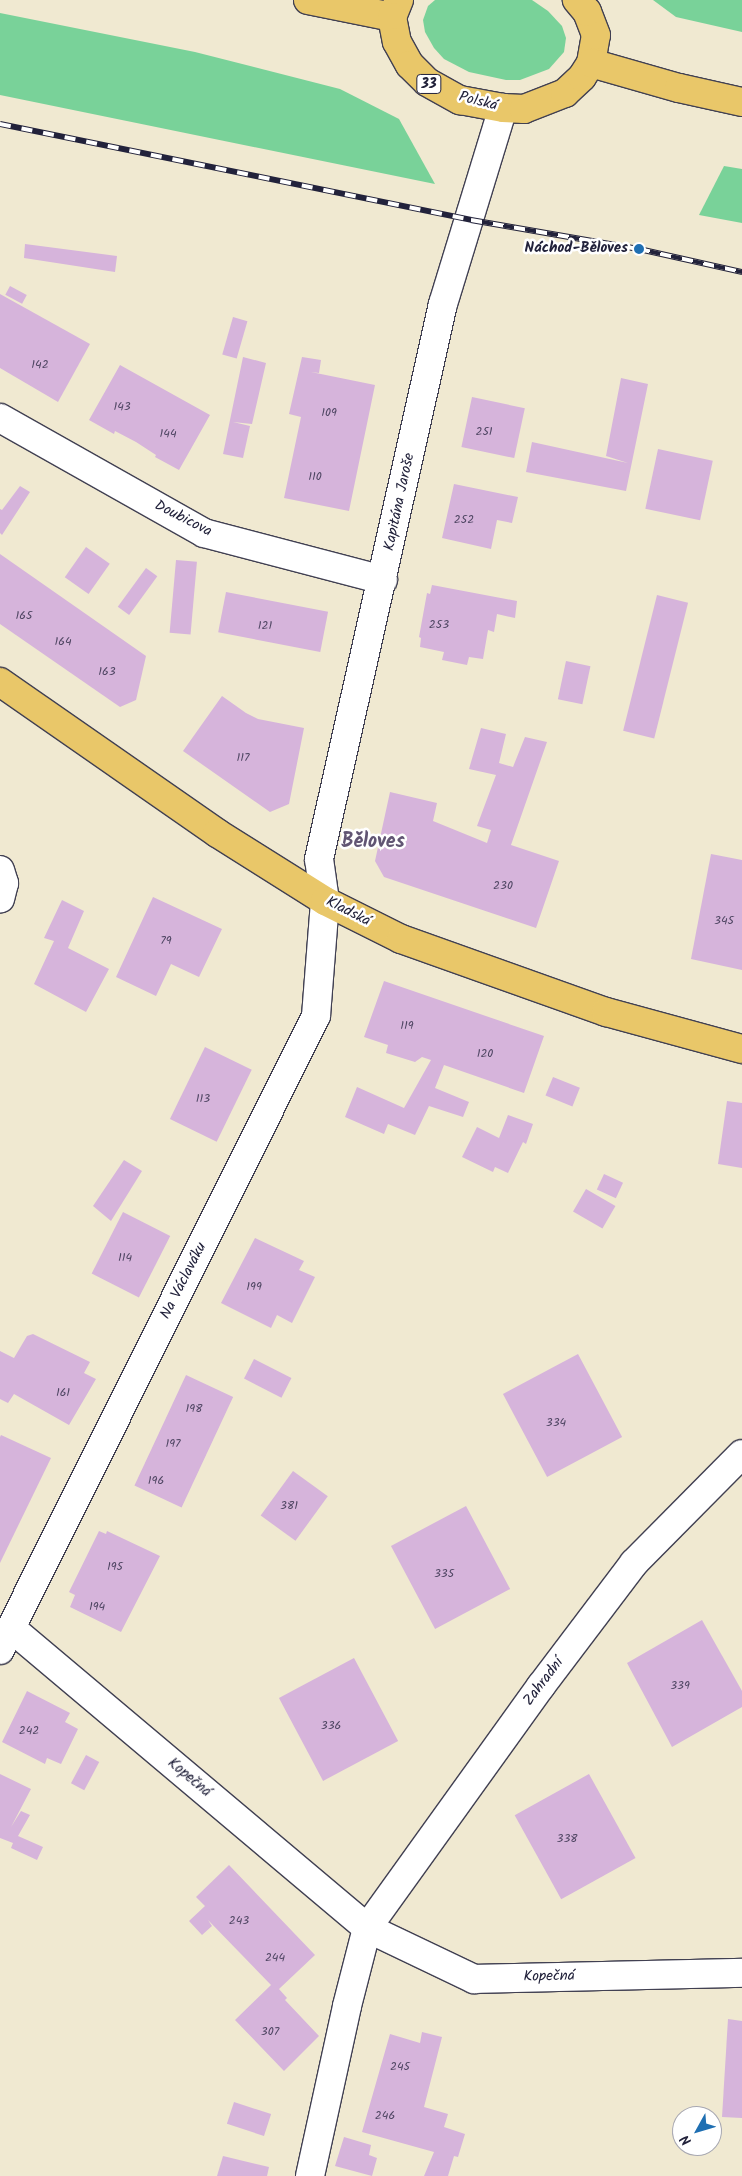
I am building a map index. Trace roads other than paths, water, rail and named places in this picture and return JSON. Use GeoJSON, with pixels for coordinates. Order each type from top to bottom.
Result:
{"type":"FeatureCollection","features":[{"type":"Feature","properties":{"kind":"main road","name":"Polská"},"geometry":{"type":"LineString","coordinates":[[308,0],[396,8],[398,42],[410,65],[426,82],[460,100],[503,108],[524,109],[565,93],[582,77],[591,63],[596,36],[587,12],[577,0]]}},
{"type":"Feature","properties":{"kind":"main road"},"geometry":{"type":"LineString","coordinates":[[591,63],[679,88],[742,102]]}},
{"type":"Feature","properties":{"kind":"main road","name":"Kladská"},"geometry":{"type":"LineString","coordinates":[[0,682],[217,833],[325,901],[401,939],[606,1012],[742,1049]]}},
{"type":"Feature","properties":{"kind":"street","name":"Kapitána Jaroše"},"geometry":{"type":"LineString","coordinates":[[325,901],[319,859],[383,580],[443,304],[471,220],[503,108]]}},
{"type":"Feature","properties":{"kind":"street","name":"Doubicova"},"geometry":{"type":"LineString","coordinates":[[0,418],[204,533],[383,580]]}},
{"type":"Feature","properties":{"kind":"street"},"geometry":{"type":"LineString","coordinates":[[0,870],[4,883],[0,899]]}},
{"type":"Feature","properties":{"kind":"street","name":"Na Václaváku"},"geometry":{"type":"LineString","coordinates":[[5,1639],[316,1016],[325,901]]}},
{"type":"Feature","properties":{"kind":"street","name":"Zahradní"},"geometry":{"type":"LineString","coordinates":[[367,1928],[541,1686],[634,1563],[742,1454]]}},
{"type":"Feature","properties":{"kind":"street","name":"Kopečná"},"geometry":{"type":"LineString","coordinates":[[5,1639],[367,1928],[474,1979],[742,1973]]}},
{"type":"Feature","properties":{"kind":"street"},"geometry":{"type":"LineString","coordinates":[[310,2176],[347,2006],[367,1928]]}},
{"type":"Feature","properties":{"kind":"railway"},"geometry":{"type":"LineString","coordinates":[[0,124],[471,220],[639,249],[742,272]]}},
{"type":"Feature","properties":{"kind":"place","name":"Náchod-Běloves"},"geometry":{"type":"Point","coordinates":[639,249]}},
{"type":"Feature","properties":{"kind":"district","name":"Běloves"},"geometry":{"type":"Point","coordinates":[373,842]}}]}
